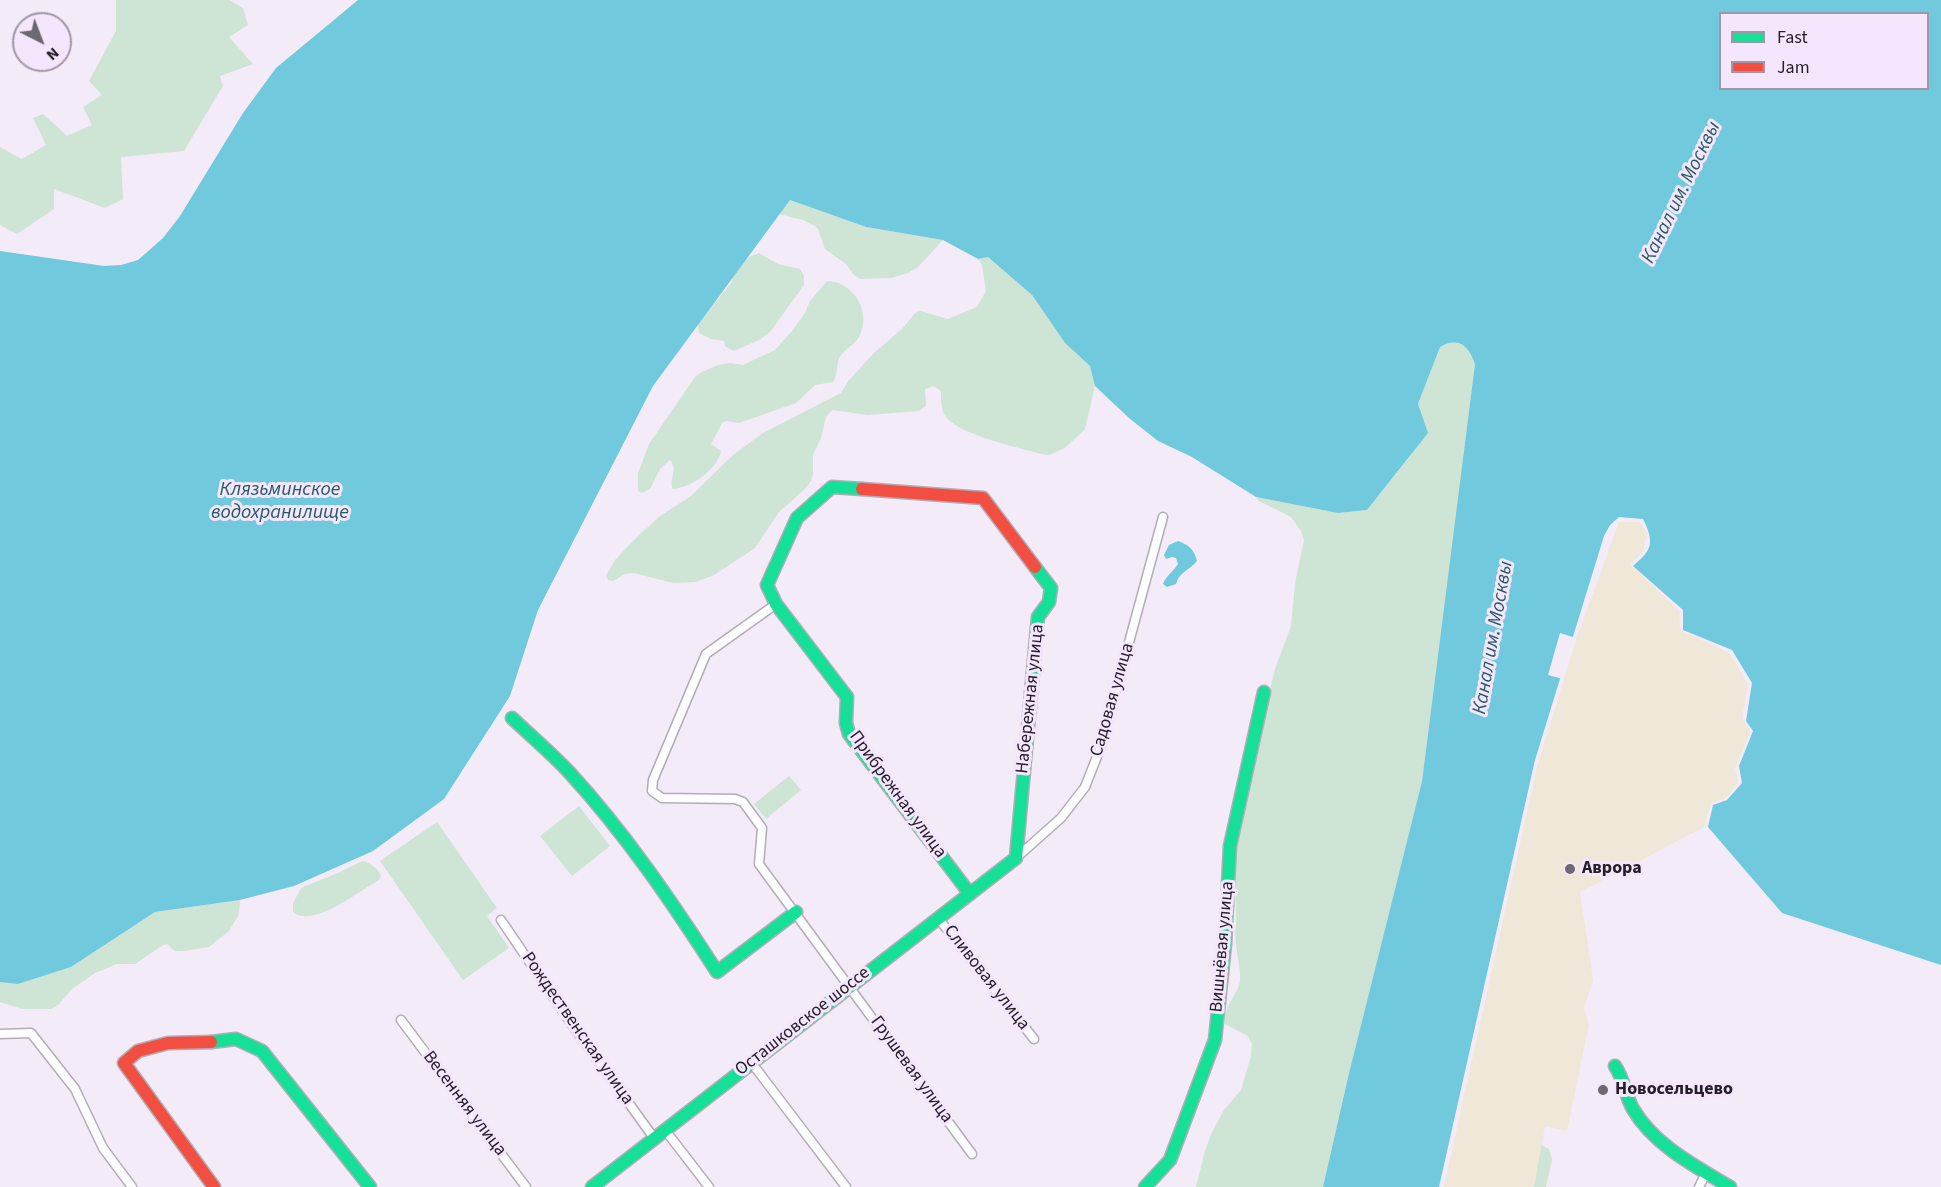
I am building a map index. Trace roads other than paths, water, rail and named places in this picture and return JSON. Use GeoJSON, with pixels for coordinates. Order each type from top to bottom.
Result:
{"type":"FeatureCollection","features":[{"type":"Feature","properties":{"kind":"street","name":"Набережная улица"},"geometry":{"type":"LineString","coordinates":[[776,604],[767,585],[797,518],[832,488],[983,498],[1052,588],[1049,602],[1038,618],[1016,858]]}},
{"type":"Feature","properties":{"kind":"street","name":"Садовая улица"},"geometry":{"type":"LineString","coordinates":[[1016,858],[1061,818],[1085,787],[1100,749],[1163,517]]}},
{"type":"Feature","properties":{"kind":"street","name":"Прибрежная улица"},"geometry":{"type":"LineString","coordinates":[[776,604],[847,697],[846,723],[849,734],[970,894]]}},
{"type":"Feature","properties":{"kind":"street","name":"Грушевая улица"},"geometry":{"type":"LineString","coordinates":[[776,604],[706,654],[653,780],[652,791],[662,798],[735,799],[743,802],[762,828],[759,864],[972,1154]]}},
{"type":"Feature","properties":{"kind":"street","name":"Вишнёвая улица"},"geometry":{"type":"LineString","coordinates":[[1145,1187],[1170,1160],[1215,1040],[1225,944],[1230,846],[1264,692]]}},
{"type":"Feature","properties":{"kind":"street"},"geometry":{"type":"LineString","coordinates":[[512,718],[574,777],[681,914],[717,972],[796,912]]}},
{"type":"Feature","properties":{"kind":"street","name":"Осташковское шоссе"},"geometry":{"type":"LineString","coordinates":[[592,1187],[1016,858]]}},
{"type":"Feature","properties":{"kind":"street","name":"Сливовая улица"},"geometry":{"type":"LineString","coordinates":[[938,918],[1034,1039]]}},
{"type":"Feature","properties":{"kind":"street","name":"Рождественская улица"},"geometry":{"type":"LineString","coordinates":[[501,920],[575,1029],[654,1138]]}},
{"type":"Feature","properties":{"kind":"street","name":"Весенняя улица"},"geometry":{"type":"LineString","coordinates":[[401,1020],[526,1187]]}},
{"type":"Feature","properties":{"kind":"street"},"geometry":{"type":"LineString","coordinates":[[0,1034],[31,1033],[75,1089],[103,1148],[132,1187]]}},
{"type":"Feature","properties":{"kind":"street"},"geometry":{"type":"LineString","coordinates":[[214,1187],[124,1063],[138,1051],[168,1043],[236,1040],[262,1051],[370,1187]]}},
{"type":"Feature","properties":{"kind":"street"},"geometry":{"type":"LineString","coordinates":[[751,1062],[846,1187]]}},
{"type":"Feature","properties":{"kind":"street"},"geometry":{"type":"LineString","coordinates":[[1615,1066],[1632,1107],[1648,1130],[1658,1140],[1730,1187]]}},
{"type":"Feature","properties":{"kind":"street"},"geometry":{"type":"LineString","coordinates":[[665,1130],[709,1187]]}},
{"type":"Feature","properties":{"kind":"street"},"geometry":{"type":"LineString","coordinates":[[1699,1187],[1704,1177],[1712,1176]]}},
{"type":"Feature","properties":{"kind":"water","name":"Клязьминское водохранилище"},"geometry":{"type":"Polygon","coordinates":[[[358,0],[1941,0],[1941,965],[1782,913],[1708,827],[1713,805],[1727,800],[1742,783],[1739,766],[1753,731],[1746,721],[1752,683],[1732,650],[1683,630],[1683,610],[1633,566],[1650,546],[1649,534],[1643,519],[1619,517],[1610,525],[1604,536],[1535,760],[1439,1187],[1323,1187],[1422,781],[1475,364],[1470,352],[1462,345],[1453,342],[1440,347],[1418,404],[1428,433],[1367,510],[1338,513],[1256,497],[1192,457],[1158,441],[1129,418],[1095,386],[1090,366],[1065,343],[1032,295],[988,257],[978,259],[943,240],[866,227],[790,200],[653,386],[538,610],[510,696],[444,799],[373,851],[294,886],[240,900],[155,912],[71,967],[18,984],[0,982],[0,251],[104,266],[121,265],[138,260],[163,238],[180,216],[243,113],[276,68],[358,0]]]}},
{"type":"Feature","properties":{"kind":"water"},"geometry":{"type":"Polygon","coordinates":[[[1178,541],[1190,548],[1197,561],[1176,584],[1167,587],[1163,584],[1164,581],[1178,564],[1176,558],[1166,559],[1164,555],[1169,545],[1178,541]]]}},
{"type":"Feature","properties":{"kind":"place","name":"Аврора"},"geometry":{"type":"Point","coordinates":[1570,869]}},
{"type":"Feature","properties":{"kind":"place","name":"Новосельцево"},"geometry":{"type":"Point","coordinates":[1603,1090]}},
{"type":"Feature","properties":{"kind":"water label","name":"Канал им. Москвы"},"geometry":{"type":"Point","coordinates":[1682,193]}},
{"type":"Feature","properties":{"kind":"water label","name":"Канал им. Москвы"},"geometry":{"type":"Point","coordinates":[1494,638]}}]}
